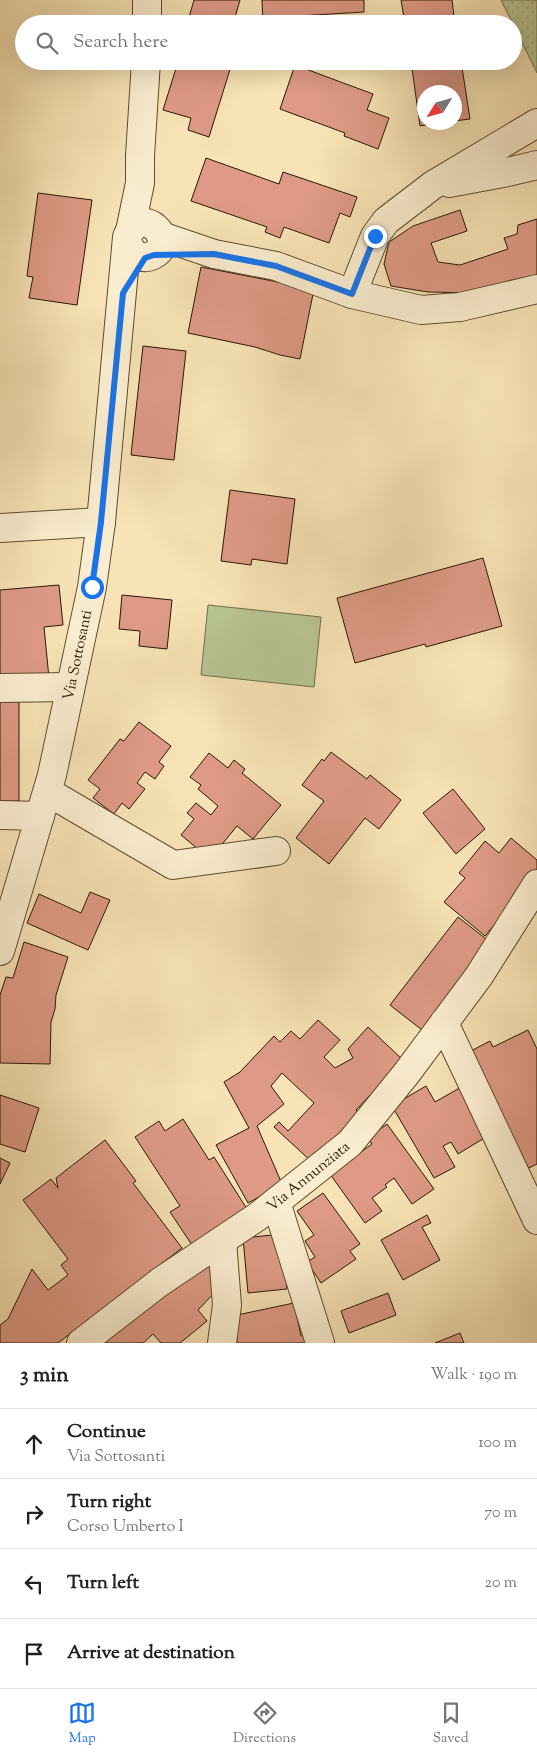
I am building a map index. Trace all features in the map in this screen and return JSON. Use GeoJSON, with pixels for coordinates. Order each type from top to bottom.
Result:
{"type":"FeatureCollection","features":[{"type":"Feature","properties":{"kind":"street"},"geometry":{"type":"LineString","coordinates":[[147,0],[147,15]]}},
{"type":"Feature","properties":{"kind":"street","name":"Via Sottosanti"},"geometry":{"type":"LineString","coordinates":[[2,936],[44,804],[92,587],[101,522],[123,293],[146,242],[140,184],[145,70]]}},
{"type":"Feature","properties":{"kind":"street"},"geometry":{"type":"LineString","coordinates":[[352,294],[375,236],[386,220],[433,185],[537,124]]}},
{"type":"Feature","properties":{"kind":"street"},"geometry":{"type":"LineString","coordinates":[[433,185],[537,165]]}},
{"type":"Feature","properties":{"kind":"street"},"geometry":{"type":"LineString","coordinates":[[146,242],[276,266],[352,294],[421,310],[460,307],[537,289]]}},
{"type":"Feature","properties":{"kind":"street"},"geometry":{"type":"LineString","coordinates":[[0,528],[101,522]]}},
{"type":"Feature","properties":{"kind":"street"},"geometry":{"type":"LineString","coordinates":[[0,688],[70,687],[70,689]]}},
{"type":"Feature","properties":{"kind":"street"},"geometry":{"type":"LineString","coordinates":[[0,815],[44,804],[174,864],[276,851]]}},
{"type":"Feature","properties":{"kind":"street","name":"Via Annunziata"},"geometry":{"type":"LineString","coordinates":[[81,1343],[160,1282],[257,1217],[350,1143],[479,976],[537,884]]}},
{"type":"Feature","properties":{"kind":"street"},"geometry":{"type":"LineString","coordinates":[[444,1022],[537,1220]]}},
{"type":"Feature","properties":{"kind":"street"},"geometry":{"type":"LineString","coordinates":[[276,1202],[320,1343]]}},
{"type":"Feature","properties":{"kind":"street"},"geometry":{"type":"LineString","coordinates":[[222,1241],[226,1305],[222,1343]]}},
{"type":"Feature","properties":{"kind":"green space"},"geometry":{"type":"Polygon","coordinates":[[[501,0],[537,0],[537,73],[522,43],[522,15],[508,15],[501,0]]]}},
{"type":"Feature","properties":{"kind":"green space"},"geometry":{"type":"Polygon","coordinates":[[[208,605],[321,617],[314,687],[201,675],[208,605]]]}},
{"type":"Feature","properties":{"kind":"building"},"geometry":{"type":"Polygon","coordinates":[[[194,0],[240,0],[236,15],[190,15],[194,0]]]}},
{"type":"Feature","properties":{"kind":"building"},"geometry":{"type":"Polygon","coordinates":[[[262,0],[364,0],[364,12],[314,15],[263,15],[262,0]]]}},
{"type":"Feature","properties":{"kind":"building"},"geometry":{"type":"Polygon","coordinates":[[[401,0],[452,0],[454,15],[404,15],[401,0]]]}},
{"type":"Feature","properties":{"kind":"building"},"geometry":{"type":"Polygon","coordinates":[[[176,70],[230,70],[209,137],[188,130],[191,118],[163,110],[176,70]]]}},
{"type":"Feature","properties":{"kind":"building"},"geometry":{"type":"Polygon","coordinates":[[[293,70],[308,70],[373,94],[367,110],[389,118],[378,149],[344,136],[345,133],[280,109],[293,70]]]}},
{"type":"Feature","properties":{"kind":"building"},"geometry":{"type":"Polygon","coordinates":[[[412,70],[462,70],[470,119],[462,120],[462,85],[417,85],[417,104],[412,70]]]}},
{"type":"Feature","properties":{"kind":"building"},"geometry":{"type":"Polygon","coordinates":[[[206,158],[279,184],[283,172],[357,197],[350,217],[340,213],[329,243],[284,227],[280,238],[265,232],[267,227],[191,201],[206,158]]]}},
{"type":"Feature","properties":{"kind":"building"},"geometry":{"type":"Polygon","coordinates":[[[38,193],[92,200],[77,305],[29,298],[33,277],[27,276],[38,193]]]}},
{"type":"Feature","properties":{"kind":"building"},"geometry":{"type":"Polygon","coordinates":[[[460,210],[467,231],[431,243],[438,262],[460,265],[508,249],[504,238],[517,234],[518,225],[537,219],[537,277],[480,293],[428,292],[391,286],[384,264],[389,242],[413,226],[460,210]]]}},
{"type":"Feature","properties":{"kind":"building"},"geometry":{"type":"Polygon","coordinates":[[[201,267],[314,289],[300,359],[255,347],[188,333],[201,267]]]}},
{"type":"Feature","properties":{"kind":"building"},"geometry":{"type":"Polygon","coordinates":[[[143,346],[186,351],[174,460],[131,455],[143,346]]]}},
{"type":"Feature","properties":{"kind":"building"},"geometry":{"type":"Polygon","coordinates":[[[230,490],[295,499],[287,564],[252,559],[251,565],[221,561],[230,490]]]}},
{"type":"Feature","properties":{"kind":"building"},"geometry":{"type":"Polygon","coordinates":[[[483,558],[502,626],[426,647],[425,644],[355,663],[337,598],[483,558]]]}},
{"type":"Feature","properties":{"kind":"building"},"geometry":{"type":"Polygon","coordinates":[[[59,585],[63,625],[44,627],[49,678],[0,681],[0,590],[59,585]]]}},
{"type":"Feature","properties":{"kind":"building"},"geometry":{"type":"Polygon","coordinates":[[[122,595],[172,600],[167,649],[139,646],[140,631],[119,629],[122,595]]]}},
{"type":"Feature","properties":{"kind":"building"},"geometry":{"type":"Polygon","coordinates":[[[0,702],[19,702],[19,801],[0,801],[0,702]]]}},
{"type":"Feature","properties":{"kind":"building"},"geometry":{"type":"Polygon","coordinates":[[[139,722],[171,746],[159,762],[164,766],[155,779],[145,772],[137,783],[145,789],[129,809],[122,803],[114,814],[93,798],[100,789],[88,780],[120,739],[124,741],[139,722]]]}},
{"type":"Feature","properties":{"kind":"building"},"geometry":{"type":"Polygon","coordinates":[[[331,752],[367,779],[370,775],[401,800],[379,829],[365,818],[329,864],[296,838],[324,801],[302,785],[322,759],[324,761],[331,752]]]}},
{"type":"Feature","properties":{"kind":"building"},"geometry":{"type":"Polygon","coordinates":[[[209,753],[228,768],[234,760],[245,769],[242,773],[281,805],[253,839],[237,826],[210,859],[181,835],[194,819],[187,813],[196,803],[211,815],[218,806],[198,789],[201,785],[190,777],[209,753]]]}},
{"type":"Feature","properties":{"kind":"building"},"geometry":{"type":"Polygon","coordinates":[[[453,789],[485,829],[456,854],[423,813],[453,789]]]}},
{"type":"Feature","properties":{"kind":"building"},"geometry":{"type":"Polygon","coordinates":[[[511,838],[537,860],[537,873],[485,936],[444,902],[465,878],[459,873],[485,841],[499,853],[511,838]]]}},
{"type":"Feature","properties":{"kind":"building"},"geometry":{"type":"Polygon","coordinates":[[[90,892],[110,900],[88,950],[27,923],[39,894],[81,913],[90,892]]]}},
{"type":"Feature","properties":{"kind":"building"},"geometry":{"type":"Polygon","coordinates":[[[458,917],[490,942],[422,1030],[390,1005],[458,917]]]}},
{"type":"Feature","properties":{"kind":"building"},"geometry":{"type":"Polygon","coordinates":[[[24,942],[68,957],[56,995],[55,1009],[51,1022],[50,1064],[0,1063],[0,995],[6,977],[13,978],[24,942]]]}},
{"type":"Feature","properties":{"kind":"building"},"geometry":{"type":"Polygon","coordinates":[[[318,1020],[340,1040],[324,1057],[335,1068],[353,1058],[348,1049],[368,1027],[403,1060],[356,1110],[359,1113],[313,1163],[274,1127],[279,1122],[288,1131],[314,1103],[282,1073],[271,1086],[284,1104],[257,1126],[282,1184],[248,1203],[216,1145],[249,1128],[224,1082],[240,1072],[274,1036],[280,1042],[291,1031],[300,1039],[318,1020]]]}},
{"type":"Feature","properties":{"kind":"building"},"geometry":{"type":"Polygon","coordinates":[[[528,1030],[537,1049],[537,1164],[522,1171],[469,1052],[490,1041],[493,1047],[528,1030]]]}},
{"type":"Feature","properties":{"kind":"building"},"geometry":{"type":"Polygon","coordinates":[[[426,1086],[435,1102],[463,1086],[491,1134],[458,1154],[451,1142],[443,1146],[455,1167],[434,1178],[392,1106],[426,1086]]]}},
{"type":"Feature","properties":{"kind":"building"},"geometry":{"type":"Polygon","coordinates":[[[0,1095],[39,1108],[25,1152],[0,1144],[0,1095]]]}},
{"type":"Feature","properties":{"kind":"building"},"geometry":{"type":"Polygon","coordinates":[[[183,1119],[209,1160],[214,1157],[247,1209],[192,1245],[170,1212],[180,1206],[135,1137],[159,1121],[165,1131],[183,1119]]]}},
{"type":"Feature","properties":{"kind":"building"},"geometry":{"type":"Polygon","coordinates":[[[387,1124],[434,1189],[412,1204],[394,1178],[385,1185],[387,1187],[372,1198],[382,1211],[365,1223],[330,1174],[372,1144],[368,1138],[387,1124]]]}},
{"type":"Feature","properties":{"kind":"building"},"geometry":{"type":"Polygon","coordinates":[[[105,1140],[136,1181],[133,1183],[182,1248],[58,1343],[0,1343],[0,1325],[8,1319],[32,1269],[48,1290],[68,1275],[61,1265],[68,1259],[23,1200],[51,1179],[58,1188],[56,1178],[105,1140]]]}},
{"type":"Feature","properties":{"kind":"building"},"geometry":{"type":"Polygon","coordinates":[[[0,1158],[10,1163],[0,1184],[0,1158]]]}},
{"type":"Feature","properties":{"kind":"building"},"geometry":{"type":"Polygon","coordinates":[[[323,1193],[360,1244],[350,1251],[356,1259],[321,1283],[307,1262],[315,1257],[305,1241],[314,1235],[297,1211],[323,1193]]]}},
{"type":"Feature","properties":{"kind":"building"},"geometry":{"type":"Polygon","coordinates":[[[427,1215],[431,1223],[422,1227],[440,1260],[403,1280],[381,1240],[427,1215]]]}},
{"type":"Feature","properties":{"kind":"building"},"geometry":{"type":"Polygon","coordinates":[[[282,1234],[287,1289],[248,1293],[243,1238],[282,1234]]]}},
{"type":"Feature","properties":{"kind":"building"},"geometry":{"type":"Polygon","coordinates":[[[215,1258],[216,1291],[198,1310],[207,1321],[180,1343],[161,1343],[153,1334],[143,1343],[103,1343],[152,1303],[215,1258]]]}},
{"type":"Feature","properties":{"kind":"building"},"geometry":{"type":"Polygon","coordinates":[[[388,1293],[396,1315],[349,1333],[341,1311],[388,1293]]]}},
{"type":"Feature","properties":{"kind":"building"},"geometry":{"type":"Polygon","coordinates":[[[294,1303],[301,1336],[308,1335],[309,1343],[237,1343],[237,1315],[294,1303]]]}},
{"type":"Feature","properties":{"kind":"building"},"geometry":{"type":"Polygon","coordinates":[[[460,1333],[464,1343],[435,1343],[460,1333]]]}},
{"type":"Feature","properties":{"kind":"route"},"geometry":{"type":"LineString","coordinates":[[92,587],[101,522],[123,293],[145,258],[154,255],[214,254],[276,266],[352,294],[375,236]]}}]}
